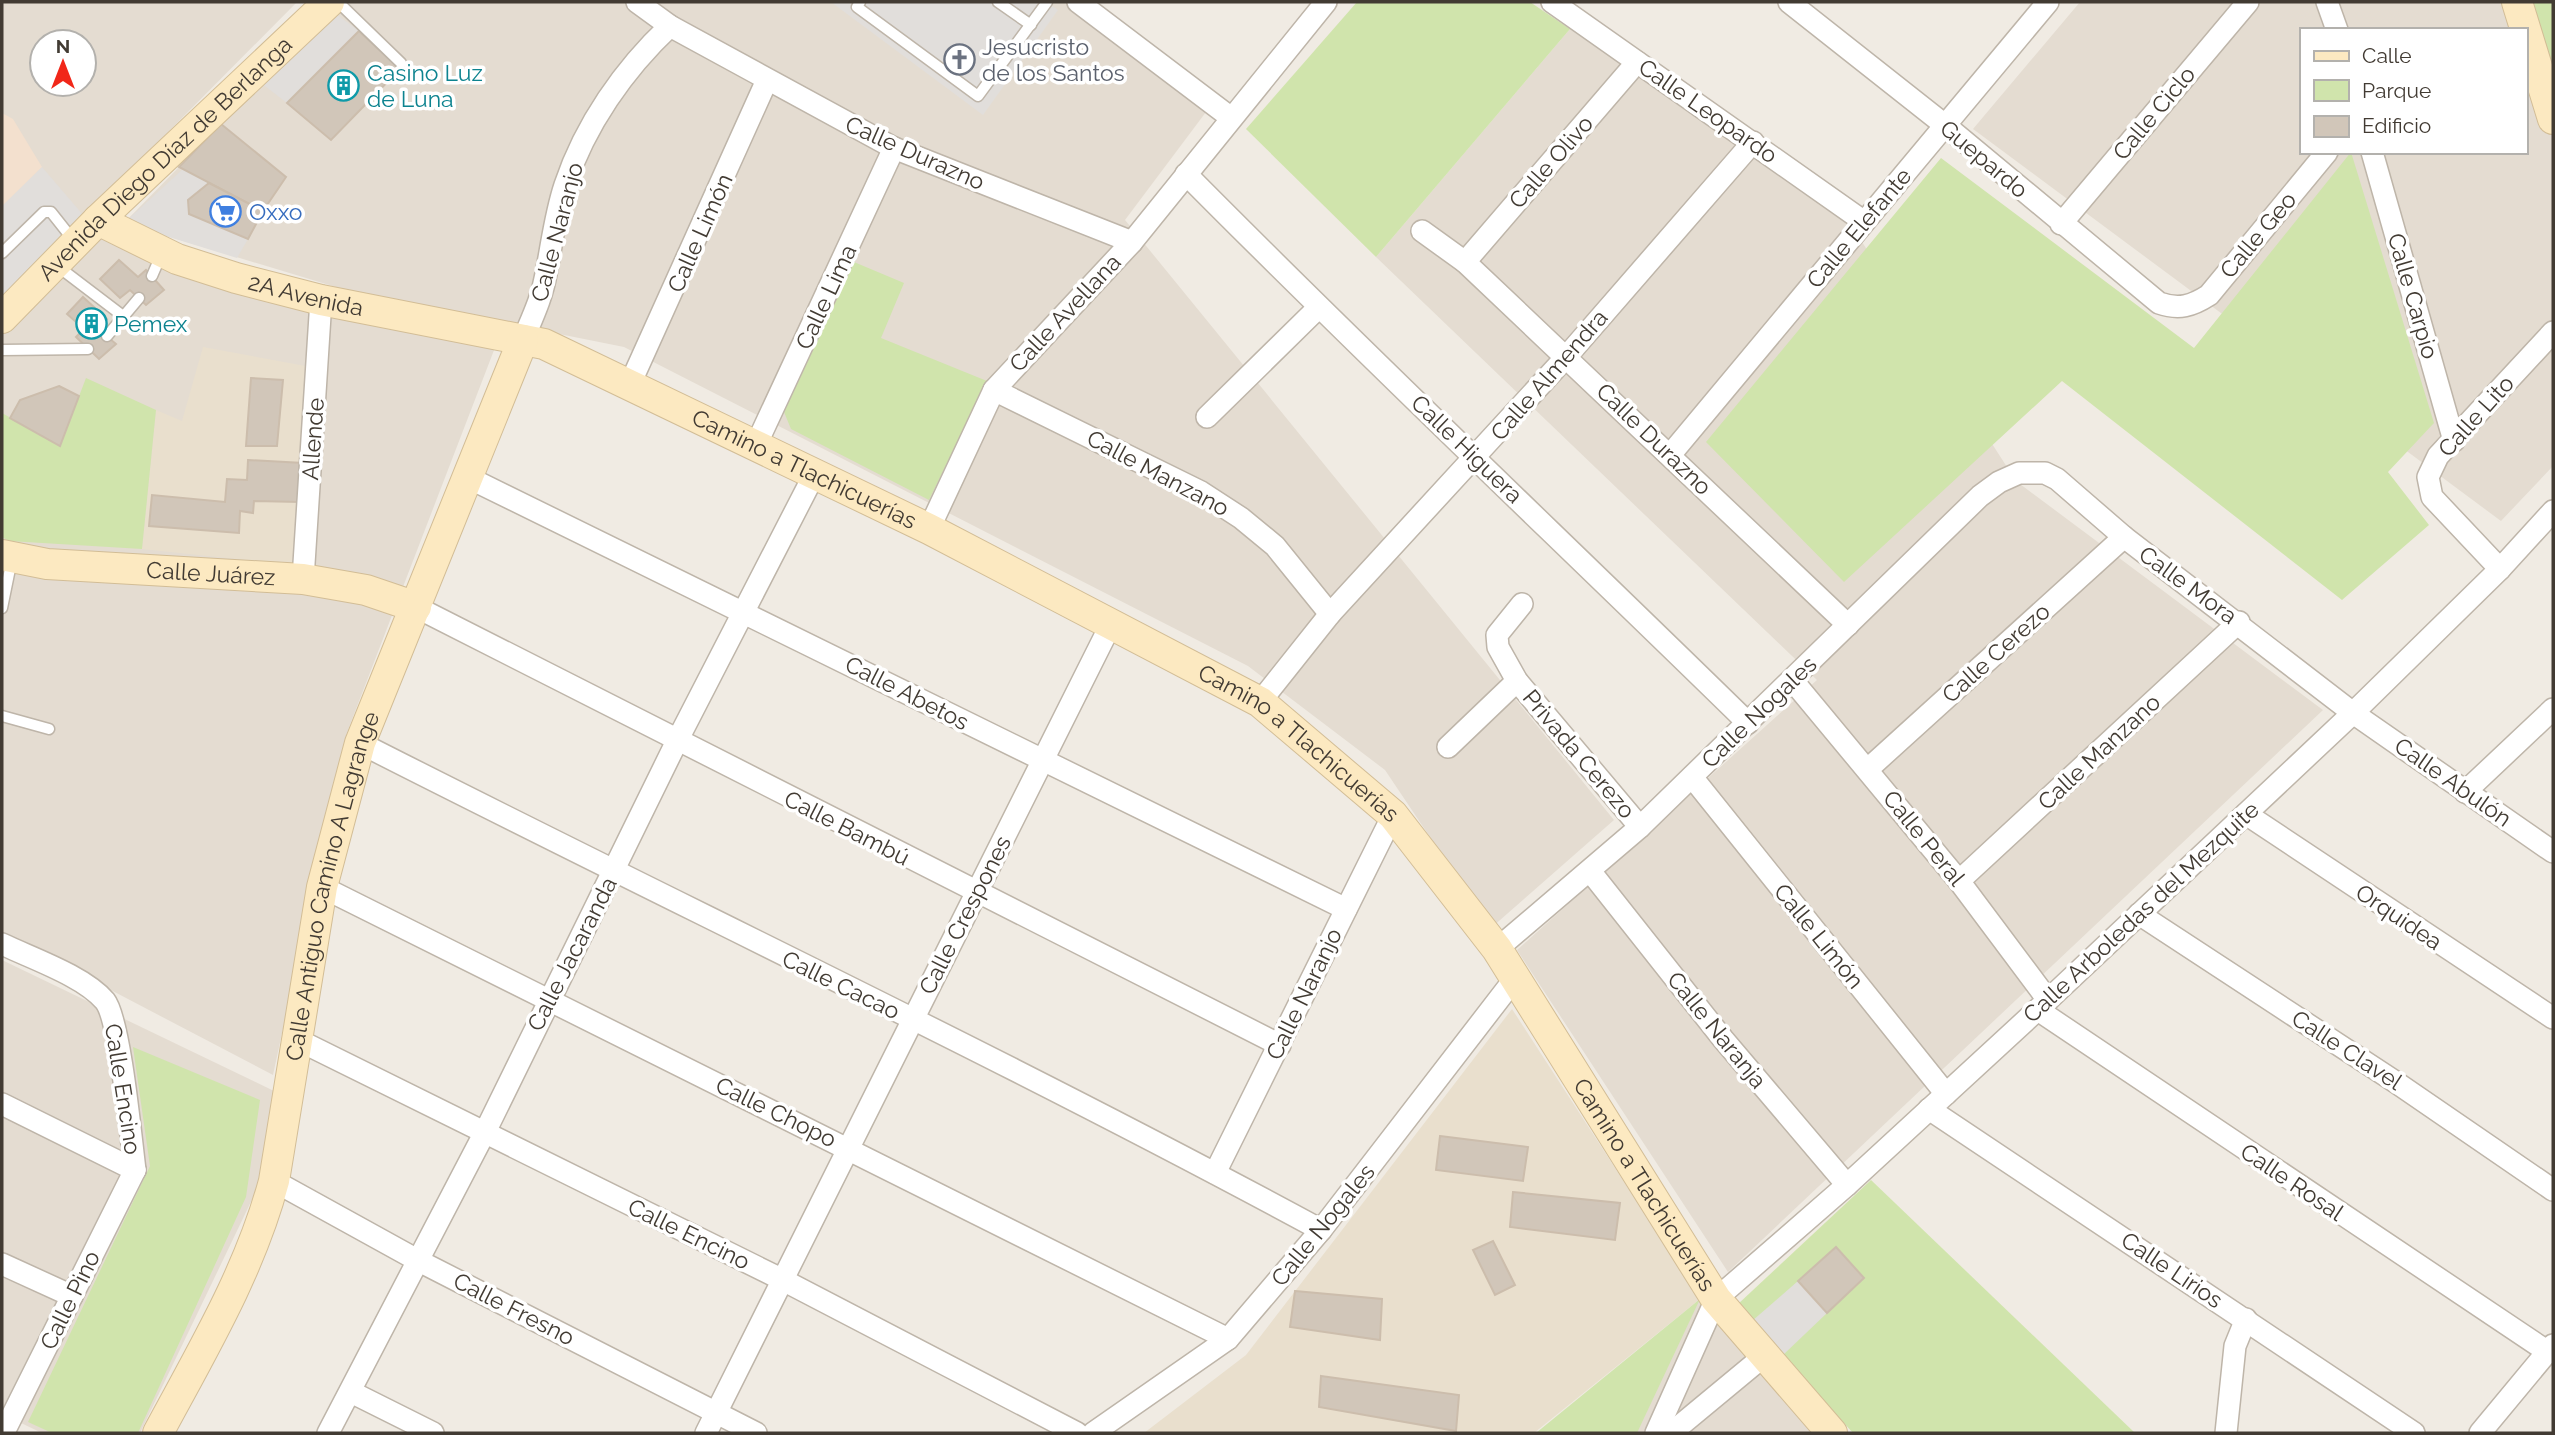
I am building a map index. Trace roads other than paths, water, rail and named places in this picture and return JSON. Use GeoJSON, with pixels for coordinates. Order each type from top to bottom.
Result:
{"type":"FeatureCollection","features":[{"type":"Feature","properties":{"kind":"street","name":"Avenida Diego Díaz de Berlanga"},"geometry":{"type":"LineString","coordinates":[[2,318],[98,220],[329,2]]}},
{"type":"Feature","properties":{"kind":"street","name":"Calle Durazno"},"geometry":{"type":"LineString","coordinates":[[637,2],[670,26],[894,148],[1132,242]]}},
{"type":"Feature","properties":{"kind":"street"},"geometry":{"type":"LineString","coordinates":[[1078,2],[1230,117]]}},
{"type":"Feature","properties":{"kind":"street","name":"Calle Avellana"},"geometry":{"type":"LineString","coordinates":[[929,529],[994,390],[1132,242],[1230,117],[1326,2]]}},
{"type":"Feature","properties":{"kind":"street","name":"Calle Leopardo"},"geometry":{"type":"LineString","coordinates":[[1552,2],[1863,221]]}},
{"type":"Feature","properties":{"kind":"street","name":"Guepardo"},"geometry":{"type":"LineString","coordinates":[[1789,2],[1946,126],[2159,303],[2183,307]]}},
{"type":"Feature","properties":{"kind":"street","name":"Calle Elefante"},"geometry":{"type":"LineString","coordinates":[[1670,455],[2048,2]]}},
{"type":"Feature","properties":{"kind":"street","name":"Calle Ciclo"},"geometry":{"type":"LineString","coordinates":[[2061,224],[2248,2]]}},
{"type":"Feature","properties":{"kind":"street"},"geometry":{"type":"LineString","coordinates":[[2327,2],[2336,28]]}},
{"type":"Feature","properties":{"kind":"street"},"geometry":{"type":"LineString","coordinates":[[2517,2],[2525,28]]}},
{"type":"Feature","properties":{"kind":"street","name":"Calle Naranjo"},"geometry":{"type":"LineString","coordinates":[[523,340],[539,302],[565,184],[585,139],[610,95],[640,54],[670,26]]}},
{"type":"Feature","properties":{"kind":"street"},"geometry":{"type":"LineString","coordinates":[[2527,34],[2553,119]]}},
{"type":"Feature","properties":{"kind":"street","name":"Calle Olivo"},"geometry":{"type":"LineString","coordinates":[[1465,262],[1637,62]]}},
{"type":"Feature","properties":{"kind":"street","name":"Calle Limón"},"geometry":{"type":"LineString","coordinates":[[630,384],[767,80]]}},
{"type":"Feature","properties":{"kind":"street","name":"Calle Almendra"},"geometry":{"type":"LineString","coordinates":[[1260,702],[1330,614],[1477,457],[1753,142]]}},
{"type":"Feature","properties":{"kind":"street","name":"Calle Lima"},"geometry":{"type":"LineString","coordinates":[[756,445],[894,148]]}},
{"type":"Feature","properties":{"kind":"street","name":"Calle Geo"},"geometry":{"type":"LineString","coordinates":[[2183,307],[2209,295],[2325,154]]}},
{"type":"Feature","properties":{"kind":"street","name":"Calle Carpio"},"geometry":{"type":"LineString","coordinates":[[2373,154],[2454,441]]}},
{"type":"Feature","properties":{"kind":"street","name":"Calle Higuera"},"geometry":{"type":"LineString","coordinates":[[1186,174],[1318,308],[1477,457],[1748,723]]}},
{"type":"Feature","properties":{"kind":"street","name":"2A Avenida"},"geometry":{"type":"LineString","coordinates":[[98,220],[157,264],[236,278],[321,300],[523,340]]}},
{"type":"Feature","properties":{"kind":"street","name":"Calle Durazno"},"geometry":{"type":"LineString","coordinates":[[1423,231],[1465,262],[1567,356],[1849,625]]}},
{"type":"Feature","properties":{"kind":"street","name":"Allende"},"geometry":{"type":"LineString","coordinates":[[303,579],[321,300]]}},
{"type":"Feature","properties":{"kind":"street"},"geometry":{"type":"LineString","coordinates":[[1207,416],[1318,308]]}},
{"type":"Feature","properties":{"kind":"street","name":"Calle Lito"},"geometry":{"type":"LineString","coordinates":[[2500,569],[2432,497],[2428,477],[2438,456],[2553,332]]}},
{"type":"Feature","properties":{"kind":"street","name":"Camino a Tlachicuerías"},"geometry":{"type":"LineString","coordinates":[[523,340],[544,344],[815,473],[1112,622],[1260,702],[1393,815],[1516,977],[1716,1299],[1832,1433]]}},
{"type":"Feature","properties":{"kind":"street","name":"Calle Antiguo Camino A Lagrange"},"geometry":{"type":"LineString","coordinates":[[158,1433],[248,1258],[274,1181],[322,887],[359,743],[523,340]]}},
{"type":"Feature","properties":{"kind":"street","name":"Calle Manzano"},"geometry":{"type":"LineString","coordinates":[[994,390],[1200,492],[1241,518],[1275,546],[1330,614]]}},
{"type":"Feature","properties":{"kind":"street","name":"Calle Jacaranda"},"geometry":{"type":"LineString","coordinates":[[328,1433],[485,1132],[677,741],[815,473]]}},
{"type":"Feature","properties":{"kind":"street","name":"Calle Nogales"},"geometry":{"type":"LineString","coordinates":[[1497,949],[1640,827],[1793,681],[1980,496],[1999,482],[2019,473]]}},
{"type":"Feature","properties":{"kind":"street","name":"Calle Mora"},"geometry":{"type":"LineString","coordinates":[[2019,473],[2045,473],[2057,479],[2123,537],[2239,622],[2353,712]]}},
{"type":"Feature","properties":{"kind":"street","name":"Calle Abetos"},"geometry":{"type":"LineString","coordinates":[[467,477],[743,611],[1041,762],[1346,909]]}},
{"type":"Feature","properties":{"kind":"street","name":"Calle Arboledas del Mezquite"},"geometry":{"type":"LineString","coordinates":[[1716,1299],[1847,1185],[2246,814],[2500,569],[2553,511]]}},
{"type":"Feature","properties":{"kind":"street","name":"Calle Cerezo"},"geometry":{"type":"LineString","coordinates":[[1868,769],[2123,537]]}},
{"type":"Feature","properties":{"kind":"street","name":"Calle Juárez"},"geometry":{"type":"LineString","coordinates":[[7,557],[59,565],[303,579],[366,590],[416,607]]}},
{"type":"Feature","properties":{"kind":"street","name":"Privada Cerezo"},"geometry":{"type":"LineString","coordinates":[[1522,604],[1497,635],[1499,647],[1517,681],[1640,827]]}},
{"type":"Feature","properties":{"kind":"street","name":"Calle Bambú"},"geometry":{"type":"LineString","coordinates":[[416,607],[976,894],[1279,1045]]}},
{"type":"Feature","properties":{"kind":"street","name":"Calle Crespones"},"geometry":{"type":"LineString","coordinates":[[706,1433],[780,1279],[1112,622]]}},
{"type":"Feature","properties":{"kind":"street","name":"Calle Manzano"},"geometry":{"type":"LineString","coordinates":[[1959,881],[2239,622]]}},
{"type":"Feature","properties":{"kind":"street","name":"Privada Cerezo"},"geometry":{"type":"LineString","coordinates":[[1448,747],[1517,681]]}},
{"type":"Feature","properties":{"kind":"street","name":"Calle Peral"},"geometry":{"type":"LineString","coordinates":[[1793,681],[1959,881],[2043,1005]]}},
{"type":"Feature","properties":{"kind":"street"},"geometry":{"type":"LineString","coordinates":[[2465,792],[2553,709]]}},
{"type":"Feature","properties":{"kind":"street","name":"Calle Abulón"},"geometry":{"type":"LineString","coordinates":[[2353,712],[2553,852]]}},
{"type":"Feature","properties":{"kind":"street","name":"Calle Cacao"},"geometry":{"type":"LineString","coordinates":[[359,743],[912,1019],[1321,1230]]}},
{"type":"Feature","properties":{"kind":"street","name":"Calle Limón"},"geometry":{"type":"LineString","coordinates":[[1692,777],[1946,1094]]}},
{"type":"Feature","properties":{"kind":"street","name":"Orquidea"},"geometry":{"type":"LineString","coordinates":[[2246,814],[2553,1018]]}},
{"type":"Feature","properties":{"kind":"street","name":"Calle Naranjo"},"geometry":{"type":"LineString","coordinates":[[1215,1173],[1393,815]]}},
{"type":"Feature","properties":{"kind":"street","name":"Calle Naranja"},"geometry":{"type":"LineString","coordinates":[[1590,872],[1723,1039],[1847,1185]]}},
{"type":"Feature","properties":{"kind":"street","name":"Calle Chopo"},"geometry":{"type":"LineString","coordinates":[[322,887],[548,1001],[847,1146],[1228,1339]]}},
{"type":"Feature","properties":{"kind":"street","name":"Calle Clavel"},"geometry":{"type":"LineString","coordinates":[[2139,914],[2397,1083],[2553,1190]]}},
{"type":"Feature","properties":{"kind":"street","name":"Calle Encino"},"geometry":{"type":"LineString","coordinates":[[2,944],[79,982],[107,1003],[116,1034],[135,1170]]}},
{"type":"Feature","properties":{"kind":"street","name":"Calle Nogales"},"geometry":{"type":"LineString","coordinates":[[1093,1433],[1228,1339],[1321,1230],[1516,977]]}},
{"type":"Feature","properties":{"kind":"street","name":"Calle Rosal"},"geometry":{"type":"LineString","coordinates":[[2043,1005],[2550,1348]]}},
{"type":"Feature","properties":{"kind":"street","name":"Calle Encino"},"geometry":{"type":"LineString","coordinates":[[299,1040],[780,1279],[1077,1433]]}},
{"type":"Feature","properties":{"kind":"street"},"geometry":{"type":"LineString","coordinates":[[2,1104],[135,1170]]}},
{"type":"Feature","properties":{"kind":"street","name":"Calle Lirios"},"geometry":{"type":"LineString","coordinates":[[1929,1108],[2414,1433]]}},
{"type":"Feature","properties":{"kind":"street","name":"Calle Pino"},"geometry":{"type":"LineString","coordinates":[[6,1431],[135,1170]]}},
{"type":"Feature","properties":{"kind":"street","name":"Calle Fresno"},"geometry":{"type":"LineString","coordinates":[[274,1181],[419,1261],[756,1433]]}},
{"type":"Feature","properties":{"kind":"street"},"geometry":{"type":"LineString","coordinates":[[2,1264],[72,1296]]}},
{"type":"Feature","properties":{"kind":"street"},"geometry":{"type":"LineString","coordinates":[[1656,1433],[1716,1299]]}},
{"type":"Feature","properties":{"kind":"street"},"geometry":{"type":"LineString","coordinates":[[2226,1433],[2235,1346],[2246,1319]]}},
{"type":"Feature","properties":{"kind":"street"},"geometry":{"type":"LineString","coordinates":[[2480,1433],[2550,1348]]}},
{"type":"Feature","properties":{"kind":"street"},"geometry":{"type":"LineString","coordinates":[[1671,1433],[1763,1356]]}},
{"type":"Feature","properties":{"kind":"street"},"geometry":{"type":"LineString","coordinates":[[351,1392],[433,1433]]}},
{"type":"Feature","properties":{"kind":"lane"},"geometry":{"type":"LineString","coordinates":[[338,2],[401,63]]}},
{"type":"Feature","properties":{"kind":"lane"},"geometry":{"type":"LineString","coordinates":[[860,2],[856,7],[978,96],[1047,2]]}},
{"type":"Feature","properties":{"kind":"lane"},"geometry":{"type":"LineString","coordinates":[[998,2],[1031,24]]}},
{"type":"Feature","properties":{"kind":"lane"},"geometry":{"type":"LineString","coordinates":[[2,253],[44,212],[51,212],[66,253],[123,317]]}},
{"type":"Feature","properties":{"kind":"lane"},"geometry":{"type":"LineString","coordinates":[[107,336],[139,298]]}},
{"type":"Feature","properties":{"kind":"lane"},"geometry":{"type":"LineString","coordinates":[[2,350],[88,349]]}},
{"type":"Feature","properties":{"kind":"lane"},"geometry":{"type":"LineString","coordinates":[[2,608],[7,557]]}},
{"type":"Feature","properties":{"kind":"lane"},"geometry":{"type":"LineString","coordinates":[[2,716],[49,729]]}},
{"type":"Feature","properties":{"kind":"place","name":"Jesucristo de los Santos"},"geometry":{"type":"Point","coordinates":[959,60]}},
{"type":"Feature","properties":{"kind":"place","name":"Casino Luz de Luna"},"geometry":{"type":"Point","coordinates":[344,86]}},
{"type":"Feature","properties":{"kind":"place","name":"Oxxo"},"geometry":{"type":"Point","coordinates":[226,212]}},
{"type":"Feature","properties":{"kind":"place","name":"Pemex"},"geometry":{"type":"Point","coordinates":[91,324]}}]}
